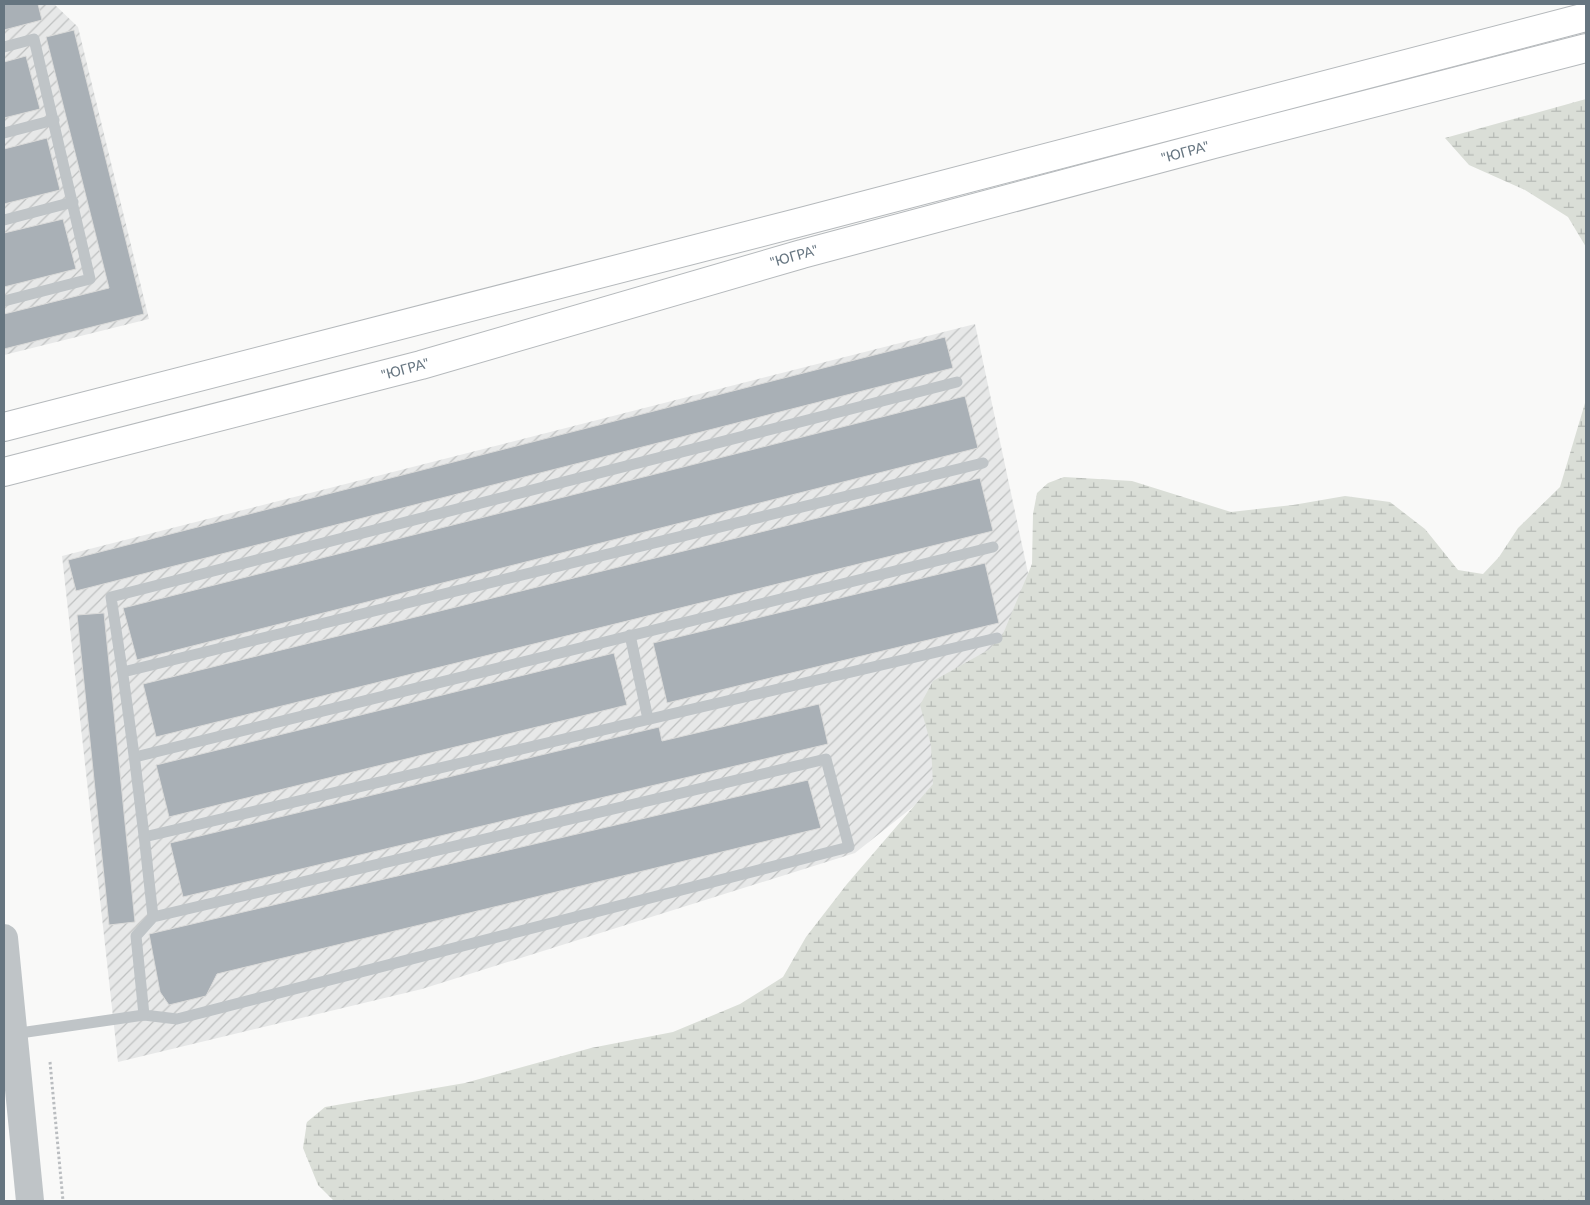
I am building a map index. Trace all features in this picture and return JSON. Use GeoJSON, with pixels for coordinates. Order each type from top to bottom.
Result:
{"type":"FeatureCollection","features":[{"type":"Feature","properties":{"kind":"highway"},"geometry":{"type":"LineString","coordinates":[[4,427],[417,319],[796,223],[1586,16]]}},
{"type":"Feature","properties":{"kind":"highway","name":"\"ЮГРА\""},"geometry":{"type":"LineString","coordinates":[[4,472],[421,365],[802,254],[1214,144],[1586,48]]}},
{"type":"Feature","properties":{"kind":"street"},"geometry":{"type":"LineString","coordinates":[[4,938],[30,1201]]}},
{"type":"Feature","properties":{"kind":"lane"},"geometry":{"type":"LineString","coordinates":[[4,47],[34,39],[90,279],[4,301]]}},
{"type":"Feature","properties":{"kind":"lane"},"geometry":{"type":"LineString","coordinates":[[4,133],[54,120]]}},
{"type":"Feature","properties":{"kind":"lane"},"geometry":{"type":"LineString","coordinates":[[4,220],[73,202]]}},
{"type":"Feature","properties":{"kind":"lane"},"geometry":{"type":"LineString","coordinates":[[153,917],[135,757],[111,597],[957,382]]}},
{"type":"Feature","properties":{"kind":"lane"},"geometry":{"type":"LineString","coordinates":[[123,672],[983,463]]}},
{"type":"Feature","properties":{"kind":"lane"},"geometry":{"type":"LineString","coordinates":[[135,757],[993,547]]}},
{"type":"Feature","properties":{"kind":"lane"},"geometry":{"type":"LineString","coordinates":[[630,635],[648,719]]}},
{"type":"Feature","properties":{"kind":"lane"},"geometry":{"type":"LineString","coordinates":[[144,837],[997,638]]}},
{"type":"Feature","properties":{"kind":"lane"},"geometry":{"type":"LineString","coordinates":[[13,1034],[144,1015],[177,1019],[849,847],[826,759],[153,917],[136,936],[144,1015]]}},
{"type":"Feature","properties":{"kind":"path"},"geometry":{"type":"LineString","coordinates":[[50,1062],[63,1201]]}},
{"type":"Feature","properties":{"kind":"shaded area"},"geometry":{"type":"Polygon","coordinates":[[[4,4],[54,4],[78,27],[149,319],[4,355],[4,4]]]}},
{"type":"Feature","properties":{"kind":"shaded area"},"geometry":{"type":"Polygon","coordinates":[[[975,324],[1054,695],[855,853],[422,989],[118,1062],[62,556],[975,324]]]}},
{"type":"Feature","properties":{"kind":"green space"},"geometry":{"type":"Polygon","coordinates":[[[1586,99],[1586,247],[1568,217],[1525,190],[1469,165],[1445,138],[1586,99]]]}},
{"type":"Feature","properties":{"kind":"green space"},"geometry":{"type":"Polygon","coordinates":[[[1586,384],[1586,1201],[334,1201],[318,1185],[303,1148],[307,1122],[325,1107],[465,1083],[591,1048],[673,1032],[740,1004],[783,977],[806,937],[847,884],[933,784],[931,745],[920,705],[933,681],[990,649],[1003,634],[1032,564],[1033,514],[1037,493],[1048,483],[1064,477],[1132,481],[1231,512],[1293,505],[1345,496],[1390,502],[1425,529],[1458,570],[1483,574],[1499,557],[1518,528],[1560,487],[1585,403],[1586,384]]]}},
{"type":"Feature","properties":{"kind":"building"},"geometry":{"type":"Polygon","coordinates":[[[4,4],[38,4],[42,20],[4,30],[4,4]]]}},
{"type":"Feature","properties":{"kind":"building"},"geometry":{"type":"Polygon","coordinates":[[[74,30],[144,314],[4,349],[4,314],[109,288],[46,37],[74,30]]]}},
{"type":"Feature","properties":{"kind":"building"},"geometry":{"type":"Polygon","coordinates":[[[26,56],[40,109],[4,118],[4,62],[26,56]]]}},
{"type":"Feature","properties":{"kind":"building"},"geometry":{"type":"Polygon","coordinates":[[[47,138],[60,190],[4,204],[4,149],[47,138]]]}},
{"type":"Feature","properties":{"kind":"building"},"geometry":{"type":"Polygon","coordinates":[[[63,219],[76,269],[4,287],[4,233],[63,219]]]}},
{"type":"Feature","properties":{"kind":"building"},"geometry":{"type":"Polygon","coordinates":[[[945,337],[953,368],[76,591],[68,560],[945,337]]]}},
{"type":"Feature","properties":{"kind":"building"},"geometry":{"type":"Polygon","coordinates":[[[965,396],[978,448],[137,660],[123,608],[965,396]]]}},
{"type":"Feature","properties":{"kind":"building"},"geometry":{"type":"Polygon","coordinates":[[[980,478],[993,531],[156,737],[143,684],[980,478]]]}},
{"type":"Feature","properties":{"kind":"building"},"geometry":{"type":"Polygon","coordinates":[[[985,563],[999,623],[667,703],[653,643],[985,563]]]}},
{"type":"Feature","properties":{"kind":"building"},"geometry":{"type":"Polygon","coordinates":[[[104,613],[135,922],[109,925],[77,615],[104,613]]]}},
{"type":"Feature","properties":{"kind":"building"},"geometry":{"type":"Polygon","coordinates":[[[614,653],[627,705],[169,817],[156,765],[614,653]]]}},
{"type":"Feature","properties":{"kind":"building"},"geometry":{"type":"Polygon","coordinates":[[[819,704],[828,744],[183,897],[170,843],[659,727],[662,741],[819,704]]]}},
{"type":"Feature","properties":{"kind":"building"},"geometry":{"type":"Polygon","coordinates":[[[808,780],[821,828],[217,974],[206,996],[169,1005],[160,992],[149,934],[808,780]]]}}]}
